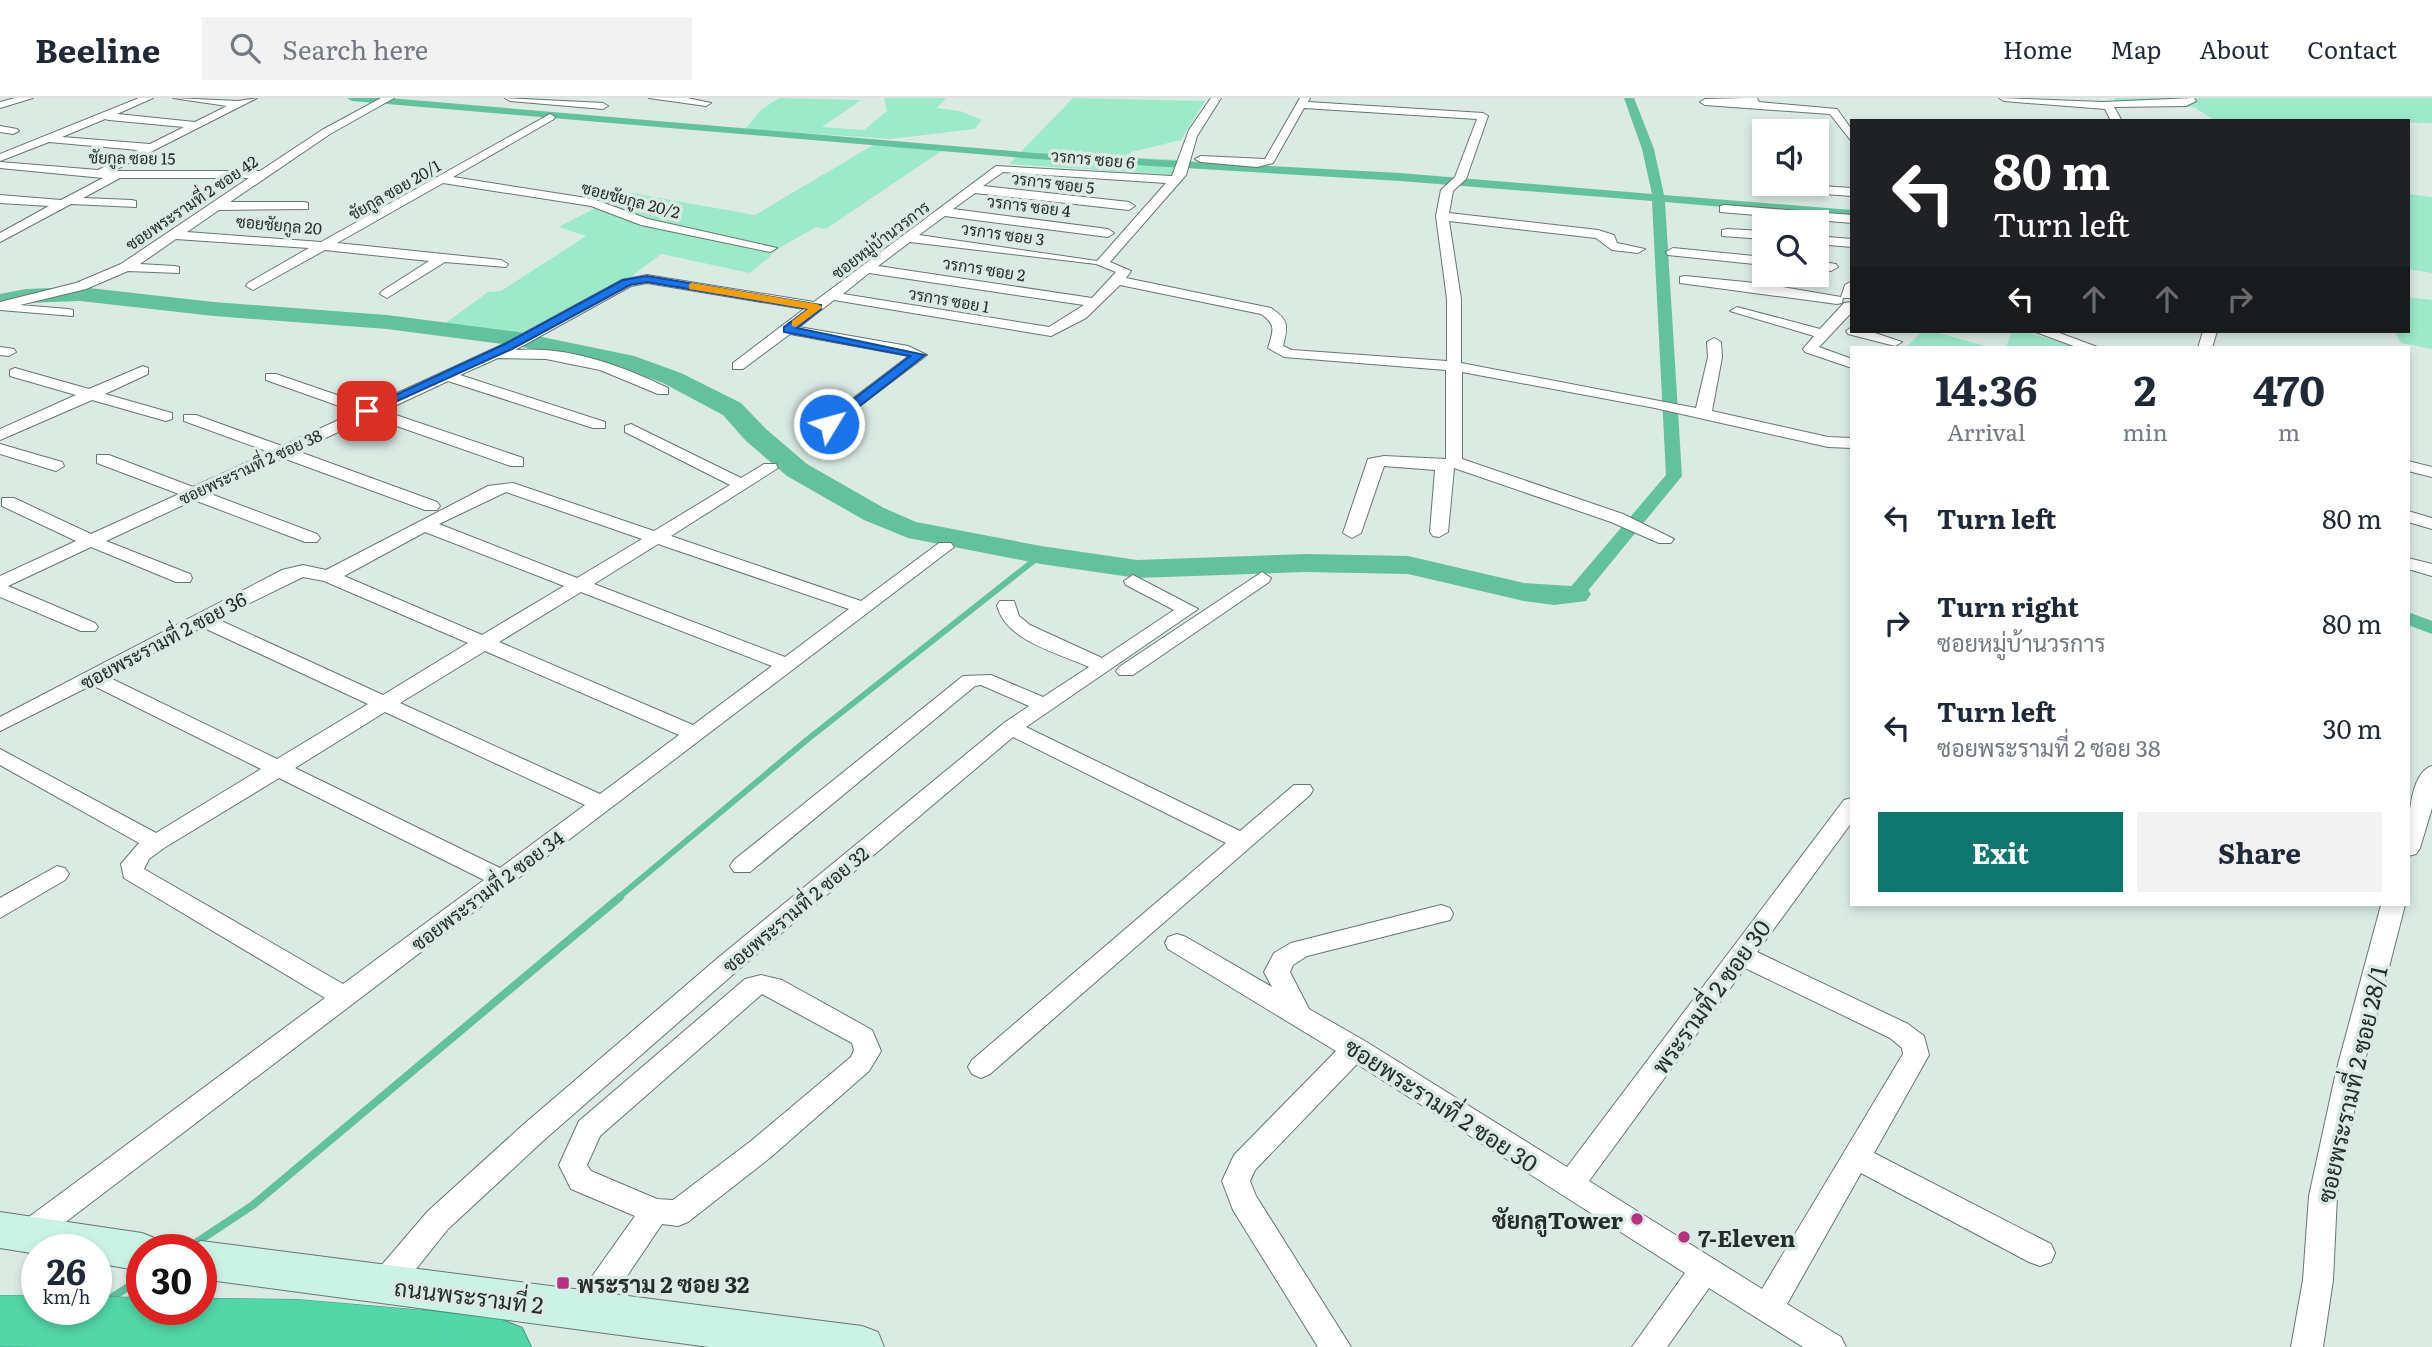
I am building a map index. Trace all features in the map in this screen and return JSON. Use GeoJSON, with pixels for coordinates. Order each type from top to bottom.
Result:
{"type":"FeatureCollection","features":[{"type":"Feature","properties":{"kind":"highway"},"geometry":{"type":"LineString","coordinates":[[0,1321],[295,1325],[379,1331],[502,1347]]}},
{"type":"Feature","properties":{"kind":"highway"},"geometry":{"type":"LineString","coordinates":[[0,1340],[46,1347]]}},
{"type":"Feature","properties":{"kind":"main road"},"geometry":{"type":"LineString","coordinates":[[14,1232],[126,1250]]}},
{"type":"Feature","properties":{"kind":"main road","name":"ถนนพระรามที่ 2"},"geometry":{"type":"LineString","coordinates":[[217,1262],[862,1347]]}},
{"type":"Feature","properties":{"kind":"street"},"geometry":{"type":"LineString","coordinates":[[0,105],[28,98]]}},
{"type":"Feature","properties":{"kind":"street"},"geometry":{"type":"LineString","coordinates":[[0,158],[148,98]]}},
{"type":"Feature","properties":{"kind":"street"},"geometry":{"type":"LineString","coordinates":[[178,98],[241,104]]}},
{"type":"Feature","properties":{"kind":"street"},"geometry":{"type":"LineString","coordinates":[[98,174],[252,98]]}},
{"type":"Feature","properties":{"kind":"street"},"geometry":{"type":"LineString","coordinates":[[510,98],[603,106]]}},
{"type":"Feature","properties":{"kind":"street"},"geometry":{"type":"LineString","coordinates":[[654,98],[710,101]]}},
{"type":"Feature","properties":{"kind":"street"},"geometry":{"type":"LineString","coordinates":[[1096,263],[1186,164],[1186,151],[1194,129],[1216,98]]}},
{"type":"Feature","properties":{"kind":"street"},"geometry":{"type":"LineString","coordinates":[[2004,98],[2108,106],[2186,103],[2190,101],[2189,98]]}},
{"type":"Feature","properties":{"kind":"street","name":"ซอยพระรามที่ 2 ซอย 42"},"geometry":{"type":"LineString","coordinates":[[0,307],[81,286],[125,267],[326,132],[385,100]]}},
{"type":"Feature","properties":{"kind":"street"},"geometry":{"type":"LineString","coordinates":[[1705,102],[1753,100],[1768,108],[1833,111],[1850,139]]}},
{"type":"Feature","properties":{"kind":"street"},"geometry":{"type":"LineString","coordinates":[[690,114],[710,101]]}},
{"type":"Feature","properties":{"kind":"street"},"geometry":{"type":"LineString","coordinates":[[1201,159],[1258,163],[1269,161],[1302,102],[1483,116],[1460,179],[1447,190],[1443,216],[1454,299],[1449,464],[1439,532]]}},
{"type":"Feature","properties":{"kind":"street"},"geometry":{"type":"LineString","coordinates":[[2108,106],[2115,119]]}},
{"type":"Feature","properties":{"kind":"street"},"geometry":{"type":"LineString","coordinates":[[103,116],[198,125]]}},
{"type":"Feature","properties":{"kind":"street","name":"ชัยกูล ซอย 20/1"},"geometry":{"type":"LineString","coordinates":[[253,285],[550,117]]}},
{"type":"Feature","properties":{"kind":"street"},"geometry":{"type":"LineString","coordinates":[[0,129],[13,131]]}},
{"type":"Feature","properties":{"kind":"street"},"geometry":{"type":"LineString","coordinates":[[45,139],[151,147]]}},
{"type":"Feature","properties":{"kind":"street","name":"ชัยกูล ซอย 15"},"geometry":{"type":"LineString","coordinates":[[0,166],[98,174],[263,175]]}},
{"type":"Feature","properties":{"kind":"street","name":"วรการ ซอย 6"},"geometry":{"type":"LineString","coordinates":[[1009,167],[1174,180]]}},
{"type":"Feature","properties":{"kind":"street","name":"ซอยหมู่บ้านวรการ"},"geometry":{"type":"LineString","coordinates":[[738,366],[945,212],[995,171],[1009,167]]}},
{"type":"Feature","properties":{"kind":"street"},"geometry":{"type":"LineString","coordinates":[[0,238],[7,231],[68,203],[118,174]]}},
{"type":"Feature","properties":{"kind":"street","name":"ซอยชัยกูล 20/2"},"geometry":{"type":"LineString","coordinates":[[443,179],[593,203],[645,222],[769,248]]}},
{"type":"Feature","properties":{"kind":"street","name":"วรการ ซอย 5"},"geometry":{"type":"LineString","coordinates":[[975,189],[1129,206]]}},
{"type":"Feature","properties":{"kind":"street"},"geometry":{"type":"LineString","coordinates":[[1829,191],[1850,192]]}},
{"type":"Feature","properties":{"kind":"street"},"geometry":{"type":"LineString","coordinates":[[0,199],[132,204]]}},
{"type":"Feature","properties":{"kind":"street"},"geometry":{"type":"LineString","coordinates":[[216,206],[304,206]]}},
{"type":"Feature","properties":{"kind":"street"},"geometry":{"type":"LineString","coordinates":[[1724,209],[1752,214]]}},
{"type":"Feature","properties":{"kind":"street","name":"วรการ ซอย 4"},"geometry":{"type":"LineString","coordinates":[[945,212],[1108,233]]}},
{"type":"Feature","properties":{"kind":"street"},"geometry":{"type":"LineString","coordinates":[[1443,216],[1598,234],[1609,238],[1612,246],[1638,249]]}},
{"type":"Feature","properties":{"kind":"street"},"geometry":{"type":"LineString","coordinates":[[1829,218],[1850,219]]}},
{"type":"Feature","properties":{"kind":"street"},"geometry":{"type":"LineString","coordinates":[[1727,233],[1752,234]]}},
{"type":"Feature","properties":{"kind":"street","name":"ซอยชัยกูล 20"},"geometry":{"type":"LineString","coordinates":[[173,235],[327,245],[501,264]]}},
{"type":"Feature","properties":{"kind":"street","name":"วรการ ซอย 3"},"geometry":{"type":"LineString","coordinates":[[910,238],[1096,263],[1120,276],[1266,311],[1279,320],[1281,327],[1275,348],[1289,355],[1452,366]]}},
{"type":"Feature","properties":{"kind":"street"},"geometry":{"type":"LineString","coordinates":[[1829,241],[1850,243]]}},
{"type":"Feature","properties":{"kind":"street"},"geometry":{"type":"LineString","coordinates":[[1673,252],[1752,260]]}},
{"type":"Feature","properties":{"kind":"street"},"geometry":{"type":"LineString","coordinates":[[387,294],[442,258]]}},
{"type":"Feature","properties":{"kind":"street"},"geometry":{"type":"LineString","coordinates":[[125,267],[174,270]]}},
{"type":"Feature","properties":{"kind":"street","name":"วรการ ซอย 2"},"geometry":{"type":"LineString","coordinates":[[869,269],[1093,302]]}},
{"type":"Feature","properties":{"kind":"street"},"geometry":{"type":"LineString","coordinates":[[1093,302],[1120,276]]}},
{"type":"Feature","properties":{"kind":"street","name":"ซอยพระรามที่ 2 ซอย 38"},"geometry":{"type":"LineString","coordinates":[[0,583],[509,347],[636,280],[647,279],[817,307]]}},
{"type":"Feature","properties":{"kind":"street"},"geometry":{"type":"LineString","coordinates":[[1685,280],[1752,281]]}},
{"type":"Feature","properties":{"kind":"street"},"geometry":{"type":"LineString","coordinates":[[1794,287],[1848,298],[1828,330],[1810,349],[1850,363]]}},
{"type":"Feature","properties":{"kind":"street","name":"วรการ ซอย 1"},"geometry":{"type":"LineString","coordinates":[[832,296],[1039,332],[1060,329],[1093,302]]}},
{"type":"Feature","properties":{"kind":"street"},"geometry":{"type":"LineString","coordinates":[[0,307],[68,313]]}},
{"type":"Feature","properties":{"kind":"street"},"geometry":{"type":"LineString","coordinates":[[1737,311],[1828,330],[1850,330]]}},
{"type":"Feature","properties":{"kind":"street"},"geometry":{"type":"LineString","coordinates":[[788,329],[919,355],[829,424]]}},
{"type":"Feature","properties":{"kind":"street"},"geometry":{"type":"LineString","coordinates":[[1863,333],[1895,342]]}},
{"type":"Feature","properties":{"kind":"street"},"geometry":{"type":"LineString","coordinates":[[2047,333],[2101,346]]}},
{"type":"Feature","properties":{"kind":"street"},"geometry":{"type":"LineString","coordinates":[[2073,340],[2088,346]]}},
{"type":"Feature","properties":{"kind":"street"},"geometry":{"type":"LineString","coordinates":[[1703,414],[1715,357],[1714,342]]}},
{"type":"Feature","properties":{"kind":"street"},"geometry":{"type":"LineString","coordinates":[[488,356],[530,352],[587,361],[622,371],[663,391]]}},
{"type":"Feature","properties":{"kind":"street"},"geometry":{"type":"LineString","coordinates":[[1452,366],[1655,403],[1828,442],[1850,443]]}},
{"type":"Feature","properties":{"kind":"street"},"geometry":{"type":"LineString","coordinates":[[0,435],[143,371]]}},
{"type":"Feature","properties":{"kind":"street"},"geometry":{"type":"LineString","coordinates":[[15,373],[166,415]]}},
{"type":"Feature","properties":{"kind":"street"},"geometry":{"type":"LineString","coordinates":[[444,375],[599,425]]}},
{"type":"Feature","properties":{"kind":"street"},"geometry":{"type":"LineString","coordinates":[[271,377],[517,462]]}},
{"type":"Feature","properties":{"kind":"street"},"geometry":{"type":"LineString","coordinates":[[190,418],[431,506]]}},
{"type":"Feature","properties":{"kind":"street"},"geometry":{"type":"LineString","coordinates":[[631,429],[742,485]]}},
{"type":"Feature","properties":{"kind":"street"},"geometry":{"type":"LineString","coordinates":[[0,449],[56,466]]}},
{"type":"Feature","properties":{"kind":"street"},"geometry":{"type":"LineString","coordinates":[[103,459],[311,538]]}},
{"type":"Feature","properties":{"kind":"street"},"geometry":{"type":"LineString","coordinates":[[1352,533],[1374,463],[1384,461],[1449,464],[1617,518],[1665,539]]}},
{"type":"Feature","properties":{"kind":"street"},"geometry":{"type":"LineString","coordinates":[[2410,466],[2432,472]]}},
{"type":"Feature","properties":{"kind":"street"},"geometry":{"type":"LineString","coordinates":[[344,998],[132,872],[133,864],[141,853],[156,843],[771,468]]}},
{"type":"Feature","properties":{"kind":"street"},"geometry":{"type":"LineString","coordinates":[[328,576],[494,490],[507,488],[864,607]]}},
{"type":"Feature","properties":{"kind":"street"},"geometry":{"type":"LineString","coordinates":[[8,502],[91,541],[183,578]]}},
{"type":"Feature","properties":{"kind":"street"},"geometry":{"type":"LineString","coordinates":[[2410,510],[2432,516]]}},
{"type":"Feature","properties":{"kind":"street"},"geometry":{"type":"LineString","coordinates":[[2410,517],[2432,524]]}},
{"type":"Feature","properties":{"kind":"street"},"geometry":{"type":"LineString","coordinates":[[424,525],[787,665]]}},
{"type":"Feature","properties":{"kind":"street","name":"ซอยพระรามที่ 2 ซอย 34"},"geometry":{"type":"LineString","coordinates":[[14,1232],[344,998],[946,547]]}},
{"type":"Feature","properties":{"kind":"street"},"geometry":{"type":"LineString","coordinates":[[2410,564],[2432,570]]}},
{"type":"Feature","properties":{"kind":"street","name":"ซอยพระรามที่ 2 ซอย 36"},"geometry":{"type":"LineString","coordinates":[[0,725],[289,575],[303,571],[328,576]]}},
{"type":"Feature","properties":{"kind":"street"},"geometry":{"type":"LineString","coordinates":[[328,576],[695,734]]}},
{"type":"Feature","properties":{"kind":"street","name":"ซอยพระรามที่ 2 ซอย 32"},"geometry":{"type":"LineString","coordinates":[[385,1284],[438,1220],[534,1132],[728,964],[1011,728],[1115,669],[1179,625],[1262,578]]}},
{"type":"Feature","properties":{"kind":"street"},"geometry":{"type":"LineString","coordinates":[[1133,581],[1188,609],[1179,625]]}},
{"type":"Feature","properties":{"kind":"street"},"geometry":{"type":"LineString","coordinates":[[0,590],[88,627]]}},
{"type":"Feature","properties":{"kind":"street"},"geometry":{"type":"LineString","coordinates":[[1007,605],[1010,618],[1023,629],[1115,669]]}},
{"type":"Feature","properties":{"kind":"street"},"geometry":{"type":"LineString","coordinates":[[202,620],[602,804]]}},
{"type":"Feature","properties":{"kind":"street"},"geometry":{"type":"LineString","coordinates":[[92,677],[502,879]]}},
{"type":"Feature","properties":{"kind":"street"},"geometry":{"type":"LineString","coordinates":[[742,866],[970,680],[984,679],[1046,706]]}},
{"type":"Feature","properties":{"kind":"street"},"geometry":{"type":"LineString","coordinates":[[1011,728],[1240,841]]}},
{"type":"Feature","properties":{"kind":"street"},"geometry":{"type":"LineString","coordinates":[[0,756],[156,843]]}},
{"type":"Feature","properties":{"kind":"street"},"geometry":{"type":"LineString","coordinates":[[2410,842],[2432,773]]}},
{"type":"Feature","properties":{"kind":"street"},"geometry":{"type":"LineString","coordinates":[[981,1067],[1302,790]]}},
{"type":"Feature","properties":{"kind":"street","name":"พระรามที่ 2 ซอย 30"},"geometry":{"type":"LineString","coordinates":[[1569,1186],[1850,808]]}},
{"type":"Feature","properties":{"kind":"street"},"geometry":{"type":"LineString","coordinates":[[0,909],[57,874]]}},
{"type":"Feature","properties":{"kind":"street","name":"ซอยพระรามที่ 2 ซอย 28/1"},"geometry":{"type":"LineString","coordinates":[[2307,1347],[2318,1280],[2323,1196],[2349,1072],[2393,906]]}},
{"type":"Feature","properties":{"kind":"street"},"geometry":{"type":"LineString","coordinates":[[1298,1014],[1277,972],[1283,960],[1300,949],[1441,914]]}},
{"type":"Feature","properties":{"kind":"street","name":"ซอยพระรามที่ 2 ซอย 30"},"geometry":{"type":"LineString","coordinates":[[1177,943],[1356,1048],[1569,1186],[1830,1347]]}},
{"type":"Feature","properties":{"kind":"street"},"geometry":{"type":"LineString","coordinates":[[1741,955],[1899,1031],[1916,1043],[1916,1055],[1767,1308]]}},
{"type":"Feature","properties":{"kind":"street"},"geometry":{"type":"LineString","coordinates":[[754,986],[773,987],[863,1037],[867,1051],[860,1065],[761,1149],[678,1213],[655,1211],[580,1180],[573,1165],[581,1144],[589,1129],[754,986]]}},
{"type":"Feature","properties":{"kind":"street"},"geometry":{"type":"LineString","coordinates":[[1335,1347],[1243,1201],[1236,1181],[1244,1163],[1356,1048]]}},
{"type":"Feature","properties":{"kind":"street"},"geometry":{"type":"LineString","coordinates":[[1856,1157],[2040,1253]]}},
{"type":"Feature","properties":{"kind":"street"},"geometry":{"type":"LineString","coordinates":[[587,1309],[655,1211]]}},
{"type":"Feature","properties":{"kind":"street"},"geometry":{"type":"LineString","coordinates":[[1648,1347],[1704,1271]]}},
{"type":"Feature","properties":{"kind":"green space"},"geometry":{"type":"Polygon","coordinates":[[[779,98],[861,100],[822,127],[864,130],[887,111],[884,98],[946,98],[937,108],[960,111],[982,120],[975,129],[891,139],[745,129],[761,110],[779,98]]]}},
{"type":"Feature","properties":{"kind":"green space"},"geometry":{"type":"Polygon","coordinates":[[[1073,98],[1205,101],[1181,140],[1131,152],[1124,157],[1182,160],[1173,175],[1009,164],[1073,98]]]}},
{"type":"Feature","properties":{"kind":"green space"},"geometry":{"type":"Polygon","coordinates":[[[2114,98],[2432,98],[2432,123],[2410,123],[2410,119],[2213,119],[2194,107],[2117,107],[2114,98]]]}},
{"type":"Feature","properties":{"kind":"green space"},"geometry":{"type":"Polygon","coordinates":[[[875,144],[946,148],[826,229],[816,227],[781,247],[750,273],[661,254],[632,276],[640,278],[521,334],[439,328],[488,292],[501,291],[586,236],[559,227],[626,192],[755,215],[875,144]]]}},
{"type":"Feature","properties":{"kind":"green space"},"geometry":{"type":"Polygon","coordinates":[[[2410,194],[2432,197],[2432,273],[2410,269],[2410,194]]]}},
{"type":"Feature","properties":{"kind":"green space"},"geometry":{"type":"Polygon","coordinates":[[[2410,297],[2432,300],[2432,349],[2401,343],[2395,333],[2410,333],[2410,297]]]}},
{"type":"Feature","properties":{"kind":"green space"},"geometry":{"type":"Polygon","coordinates":[[[1921,333],[1938,333],[1985,346],[1907,346],[1921,333]]]}},
{"type":"Feature","properties":{"kind":"green space"},"geometry":{"type":"Polygon","coordinates":[[[2011,333],[2028,333],[2075,346],[2007,346],[2011,333]]]}},
{"type":"Feature","properties":{"kind":"waterway"},"geometry":{"type":"LineString","coordinates":[[352,98],[1035,156],[1400,177],[1658,198]]}},
{"type":"Feature","properties":{"kind":"waterway"},"geometry":{"type":"LineString","coordinates":[[1629,98],[1648,149],[1658,198]]}},
{"type":"Feature","properties":{"kind":"waterway"},"geometry":{"type":"LineString","coordinates":[[1575,594],[1674,476],[1658,198]]}},
{"type":"Feature","properties":{"kind":"waterway"},"geometry":{"type":"LineString","coordinates":[[1658,198],[1850,214]]}},
{"type":"Feature","properties":{"kind":"waterway"},"geometry":{"type":"LineString","coordinates":[[0,301],[26,296],[80,294],[214,309],[387,322],[518,339],[625,361],[672,378],[732,409],[756,435],[797,470],[874,514],[908,529],[1041,555],[1137,569],[1305,563],[1408,565],[1524,592],[1554,596],[1575,594]]}},
{"type":"Feature","properties":{"kind":"waterway"},"geometry":{"type":"LineString","coordinates":[[618,898],[808,739],[1041,555]]}},
{"type":"Feature","properties":{"kind":"waterway"},"geometry":{"type":"LineString","coordinates":[[2410,619],[2432,628]]}},
{"type":"Feature","properties":{"kind":"waterway"},"geometry":{"type":"LineString","coordinates":[[209,1234],[253,1205],[620,897]]}},
{"type":"Feature","properties":{"kind":"waterway"},"geometry":{"type":"LineString","coordinates":[[112,1297],[126,1288]]}},
{"type":"Feature","properties":{"kind":"slow traffic"},"geometry":{"type":"LineString","coordinates":[[692,286],[817,307],[796,323]]}},
{"type":"Feature","properties":{"kind":"place","name":"ชัยกลูTower"},"geometry":{"type":"Point","coordinates":[1637,1219]}},
{"type":"Feature","properties":{"kind":"place","name":"7-Eleven"},"geometry":{"type":"Point","coordinates":[1684,1237]}},
{"type":"Feature","properties":{"kind":"place","name":"พระราม 2 ซอย 32"},"geometry":{"type":"Point","coordinates":[563,1283]}},
{"type":"Feature","properties":{"kind":"route"},"geometry":{"type":"LineString","coordinates":[[367,411],[509,347],[627,283],[647,279],[817,307],[788,329],[908,350],[919,355],[829,424]]}}]}
